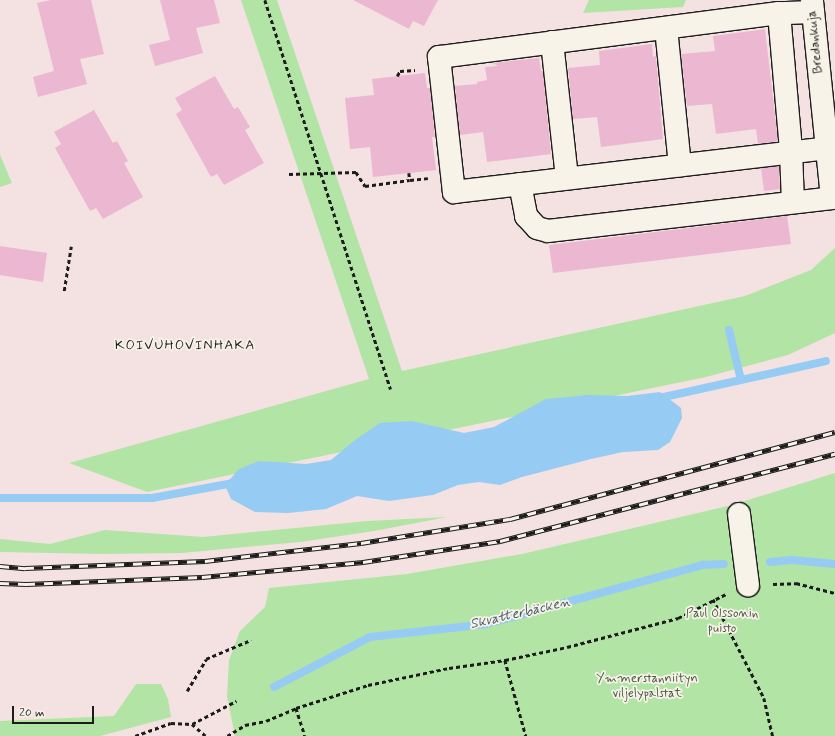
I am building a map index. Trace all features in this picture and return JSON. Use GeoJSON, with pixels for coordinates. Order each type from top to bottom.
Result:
{"type":"FeatureCollection","features":[{"type":"Feature","properties":{"kind":"street"},"geometry":{"type":"LineString","coordinates":[[812,6],[779,13],[439,57],[454,192],[827,148]]}},
{"type":"Feature","properties":{"kind":"street","name":"Bredankuja"},"geometry":{"type":"LineString","coordinates":[[794,202],[832,198],[827,148],[828,82],[812,6]]}},
{"type":"Feature","properties":{"kind":"street"},"geometry":{"type":"LineString","coordinates":[[520,184],[526,216],[537,228],[548,231],[794,202],[792,151],[779,13]]}},
{"type":"Feature","properties":{"kind":"street"},"geometry":{"type":"LineString","coordinates":[[666,28],[680,165]]}},
{"type":"Feature","properties":{"kind":"street"},"geometry":{"type":"LineString","coordinates":[[552,42],[567,178]]}},
{"type":"Feature","properties":{"kind":"street"},"geometry":{"type":"LineString","coordinates":[[739,514],[748,585]]}},
{"type":"Feature","properties":{"kind":"path"},"geometry":{"type":"LineString","coordinates":[[265,0],[391,389]]}},
{"type":"Feature","properties":{"kind":"path"},"geometry":{"type":"LineString","coordinates":[[289,174],[356,172],[365,186],[410,180]]}},
{"type":"Feature","properties":{"kind":"path"},"geometry":{"type":"LineString","coordinates":[[64,291],[70,246]]}},
{"type":"Feature","properties":{"kind":"path"},"geometry":{"type":"LineString","coordinates":[[228,736],[245,725],[266,721],[296,708],[368,685],[449,668],[504,660],[567,647],[678,618],[713,599],[748,585],[796,583],[835,593]]}},
{"type":"Feature","properties":{"kind":"path"},"geometry":{"type":"LineString","coordinates":[[713,599],[764,698],[773,736]]}},
{"type":"Feature","properties":{"kind":"path"},"geometry":{"type":"LineString","coordinates":[[187,691],[206,659],[251,640]]}},
{"type":"Feature","properties":{"kind":"path"},"geometry":{"type":"LineString","coordinates":[[504,660],[526,736]]}},
{"type":"Feature","properties":{"kind":"path"},"geometry":{"type":"LineString","coordinates":[[136,736],[171,723],[192,724],[236,701]]}},
{"type":"Feature","properties":{"kind":"path"},"geometry":{"type":"LineString","coordinates":[[296,708],[305,736]]}},
{"type":"Feature","properties":{"kind":"path"},"geometry":{"type":"LineString","coordinates":[[192,724],[206,736]]}},
{"type":"Feature","properties":{"kind":"green space"},"geometry":{"type":"Polygon","coordinates":[[[241,0],[277,0],[402,371],[745,296],[811,270],[835,248],[835,333],[788,355],[706,377],[147,492],[69,463],[369,379],[241,0]]]}},
{"type":"Feature","properties":{"kind":"green space"},"geometry":{"type":"Polygon","coordinates":[[[589,0],[686,0],[683,7],[583,13],[589,0]]]}},
{"type":"Feature","properties":{"kind":"green space"},"geometry":{"type":"Polygon","coordinates":[[[0,155],[12,183],[0,187],[0,155]]]}},
{"type":"Feature","properties":{"kind":"green space","name":"Paul Olssonin puisto"},"geometry":{"type":"Polygon","coordinates":[[[835,473],[835,736],[235,736],[227,697],[229,660],[240,631],[265,607],[269,588],[407,574],[522,554],[732,505],[835,473]]]}},
{"type":"Feature","properties":{"kind":"green space"},"geometry":{"type":"Polygon","coordinates":[[[447,517],[374,531],[300,542],[182,553],[102,554],[0,552],[0,539],[50,544],[105,530],[203,537],[368,521],[447,517]]]}},
{"type":"Feature","properties":{"kind":"green space"},"geometry":{"type":"Polygon","coordinates":[[[136,684],[161,684],[168,699],[171,717],[100,736],[0,736],[0,721],[114,716],[136,684]]]}},
{"type":"Feature","properties":{"kind":"water"},"geometry":{"type":"Polygon","coordinates":[[[660,392],[681,408],[682,418],[670,442],[658,450],[623,452],[591,459],[522,477],[500,485],[479,482],[458,485],[433,495],[389,501],[357,496],[326,509],[288,513],[255,512],[231,499],[225,485],[239,469],[259,461],[306,464],[331,460],[355,440],[380,423],[412,421],[464,433],[494,427],[546,399],[588,395],[627,396],[660,392]]]}},
{"type":"Feature","properties":{"kind":"building"},"geometry":{"type":"Polygon","coordinates":[[[51,0],[91,0],[104,54],[80,59],[87,84],[38,97],[33,77],[54,71],[37,3],[51,0]]]}},
{"type":"Feature","properties":{"kind":"building"},"geometry":{"type":"Polygon","coordinates":[[[160,0],[214,0],[220,23],[196,28],[203,53],[155,66],[149,45],[170,40],[160,0]]]}},
{"type":"Feature","properties":{"kind":"building"},"geometry":{"type":"Polygon","coordinates":[[[353,0],[438,0],[424,26],[413,21],[409,29],[353,0]]]}},
{"type":"Feature","properties":{"kind":"building"},"geometry":{"type":"Polygon","coordinates":[[[765,29],[778,141],[758,144],[756,129],[716,134],[712,104],[687,106],[681,54],[715,51],[713,36],[765,29]]]}},
{"type":"Feature","properties":{"kind":"building"},"geometry":{"type":"Polygon","coordinates":[[[652,44],[653,57],[656,56],[663,139],[601,147],[597,117],[573,119],[568,68],[600,65],[599,51],[652,44]]]}},
{"type":"Feature","properties":{"kind":"building"},"geometry":{"type":"Polygon","coordinates":[[[539,58],[541,71],[543,71],[551,154],[487,162],[483,132],[460,135],[455,86],[477,84],[477,82],[487,80],[485,67],[498,66],[493,63],[539,58]]]}},
{"type":"Feature","properties":{"kind":"building"},"geometry":{"type":"Polygon","coordinates":[[[425,73],[427,88],[430,88],[435,137],[432,137],[436,170],[373,177],[370,147],[350,149],[345,98],[374,95],[372,79],[425,73]]]}},
{"type":"Feature","properties":{"kind":"building"},"geometry":{"type":"Polygon","coordinates":[[[215,76],[234,109],[238,107],[250,127],[245,130],[264,163],[224,185],[217,174],[211,177],[176,114],[182,110],[175,98],[215,76]]]}},
{"type":"Feature","properties":{"kind":"building"},"geometry":{"type":"Polygon","coordinates":[[[94,110],[113,143],[117,141],[128,161],[124,163],[143,197],[103,219],[96,208],[90,211],[55,148],[61,144],[54,132],[94,110]]]}},
{"type":"Feature","properties":{"kind":"building"},"geometry":{"type":"Polygon","coordinates":[[[779,166],[780,189],[764,191],[761,168],[779,166]]]}},
{"type":"Feature","properties":{"kind":"building"},"geometry":{"type":"Polygon","coordinates":[[[787,216],[791,244],[553,273],[549,245],[787,216]]]}},
{"type":"Feature","properties":{"kind":"building"},"geometry":{"type":"Polygon","coordinates":[[[0,246],[47,253],[43,282],[0,275],[0,246]]]}},
{"type":"Feature","properties":{"kind":"waterway"},"geometry":{"type":"LineString","coordinates":[[729,330],[741,380]]}},
{"type":"Feature","properties":{"kind":"waterway"},"geometry":{"type":"LineString","coordinates":[[655,399],[826,361]]}},
{"type":"Feature","properties":{"kind":"waterway"},"geometry":{"type":"LineString","coordinates":[[0,498],[152,498],[234,483]]}},
{"type":"Feature","properties":{"kind":"waterway","name":"Skvatterbäcken"},"geometry":{"type":"LineString","coordinates":[[770,562],[792,560],[835,564]]}},
{"type":"Feature","properties":{"kind":"waterway","name":"Skvatterbäcken"},"geometry":{"type":"LineString","coordinates":[[274,687],[370,637],[487,624],[703,565],[724,564]]}},
{"type":"Feature","properties":{"kind":"railway"},"geometry":{"type":"LineString","coordinates":[[0,566],[25,568],[205,561],[361,543],[510,519],[835,432]]}},
{"type":"Feature","properties":{"kind":"railway"},"geometry":{"type":"LineString","coordinates":[[0,583],[26,584],[202,577],[363,562],[500,541],[835,454]]}},
{"type":"Feature","properties":{"kind":"district","name":"KOIVUHOVINHAKA"},"geometry":{"type":"Point","coordinates":[185,345]}},
{"type":"Feature","properties":{"kind":"park label","name":"Ymmerstanniityn viljelypalstat"},"geometry":{"type":"Point","coordinates":[647,688]}}]}
